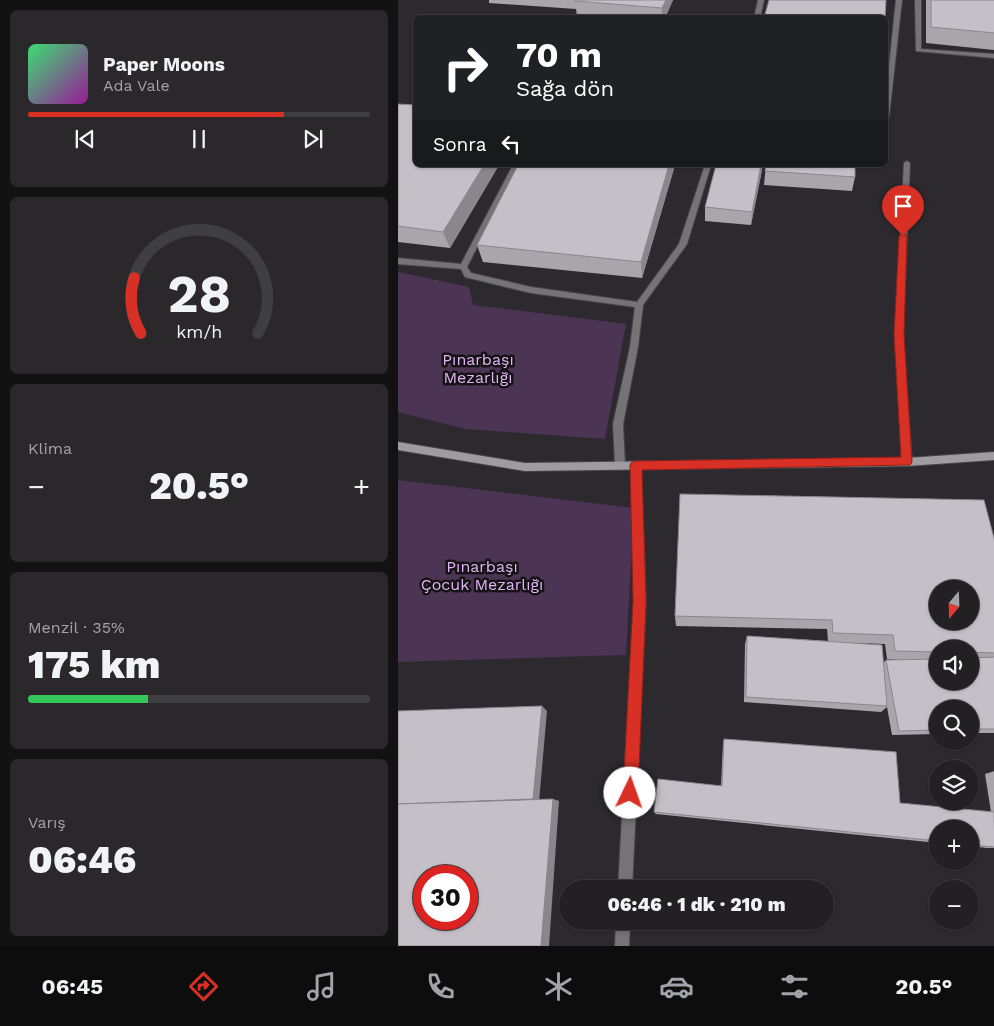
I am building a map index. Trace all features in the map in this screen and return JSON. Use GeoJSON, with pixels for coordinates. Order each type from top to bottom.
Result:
{"type":"FeatureCollection","features":[{"type":"Feature","properties":{"kind":"main road"},"geometry":{"type":"LineString","coordinates":[[398,446],[525,467],[906,462],[994,456]]}},
{"type":"Feature","properties":{"kind":"street"},"geometry":{"type":"LineString","coordinates":[[758,15],[761,0]]}},
{"type":"Feature","properties":{"kind":"street"},"geometry":{"type":"LineString","coordinates":[[888,98],[898,0]]}},
{"type":"Feature","properties":{"kind":"street"},"geometry":{"type":"LineString","coordinates":[[918,0],[918,50],[994,56]]}},
{"type":"Feature","properties":{"kind":"street"},"geometry":{"type":"LineString","coordinates":[[906,462],[899,335],[907,163]]}},
{"type":"Feature","properties":{"kind":"street"},"geometry":{"type":"LineString","coordinates":[[463,267],[515,167]]}},
{"type":"Feature","properties":{"kind":"street"},"geometry":{"type":"LineString","coordinates":[[620,466],[618,424],[634,347],[639,305],[684,244],[707,167]]}},
{"type":"Feature","properties":{"kind":"street"},"geometry":{"type":"LineString","coordinates":[[398,261],[463,267]]}},
{"type":"Feature","properties":{"kind":"street"},"geometry":{"type":"LineString","coordinates":[[463,267],[468,275],[532,290],[639,305]]}},
{"type":"Feature","properties":{"kind":"street"},"geometry":{"type":"LineString","coordinates":[[625,880],[640,601],[636,465]]}},
{"type":"Feature","properties":{"kind":"street"},"geometry":{"type":"LineString","coordinates":[[622,946],[623,930]]}},
{"type":"Feature","properties":{"kind":"green space","name":"Pınarbaşı Mezarlığı"},"geometry":{"type":"Polygon","coordinates":[[[398,272],[469,287],[473,305],[626,324],[605,439],[466,429],[398,412],[398,272]]]}},
{"type":"Feature","properties":{"kind":"green space","name":"Pınarbaşı Çocuk Mezarlığı"},"geometry":{"type":"Polygon","coordinates":[[[398,480],[634,508],[626,655],[398,662],[398,480]]]}},
{"type":"Feature","properties":{"kind":"building"},"geometry":{"type":"Polygon","coordinates":[[[575,0],[666,0],[662,8],[575,0]]]}},
{"type":"Feature","properties":{"kind":"building"},"geometry":{"type":"Polygon","coordinates":[[[769,0],[886,0],[885,15],[765,15],[769,0]]]}},
{"type":"Feature","properties":{"kind":"building"},"geometry":{"type":"Polygon","coordinates":[[[931,0],[995,0],[995,33],[931,27],[931,0]]]}},
{"type":"Feature","properties":{"kind":"building"},"geometry":{"type":"Polygon","coordinates":[[[398,104],[413,105],[413,167],[483,167],[443,232],[398,226],[398,104]]]}},
{"type":"Feature","properties":{"kind":"building"},"geometry":{"type":"Polygon","coordinates":[[[517,167],[668,167],[641,262],[477,245],[517,167]]]}},
{"type":"Feature","properties":{"kind":"building"},"geometry":{"type":"Polygon","coordinates":[[[715,167],[761,167],[752,212],[705,207],[715,167]]]}},
{"type":"Feature","properties":{"kind":"building"},"geometry":{"type":"Polygon","coordinates":[[[766,167],[855,167],[855,177],[765,171],[766,167]]]}},
{"type":"Feature","properties":{"kind":"building"},"geometry":{"type":"Polygon","coordinates":[[[680,494],[984,500],[995,542],[995,653],[979,652],[979,640],[929,640],[929,652],[895,651],[893,635],[833,633],[832,620],[675,616],[680,494]]]}},
{"type":"Feature","properties":{"kind":"building"},"geometry":{"type":"Polygon","coordinates":[[[747,636],[882,645],[887,706],[746,697],[747,636]]]}},
{"type":"Feature","properties":{"kind":"building"},"geometry":{"type":"Polygon","coordinates":[[[995,657],[995,729],[979,729],[979,700],[929,700],[929,730],[899,731],[886,660],[929,659],[929,690],[979,690],[979,658],[995,657]]]}},
{"type":"Feature","properties":{"kind":"building"},"geometry":{"type":"Polygon","coordinates":[[[542,706],[533,799],[398,804],[398,711],[542,706]]]}},
{"type":"Feature","properties":{"kind":"building"},"geometry":{"type":"Polygon","coordinates":[[[724,739],[896,752],[900,803],[929,806],[929,810],[994,812],[995,847],[979,846],[979,820],[929,820],[929,840],[654,812],[658,779],[722,786],[724,739]]]}},
{"type":"Feature","properties":{"kind":"building"},"geometry":{"type":"Polygon","coordinates":[[[553,799],[541,946],[398,946],[398,804],[553,799]]]}},
{"type":"Feature","properties":{"kind":"route"},"geometry":{"type":"LineString","coordinates":[[630,793],[640,601],[636,465],[906,462],[899,335],[903,236]]}}]}
